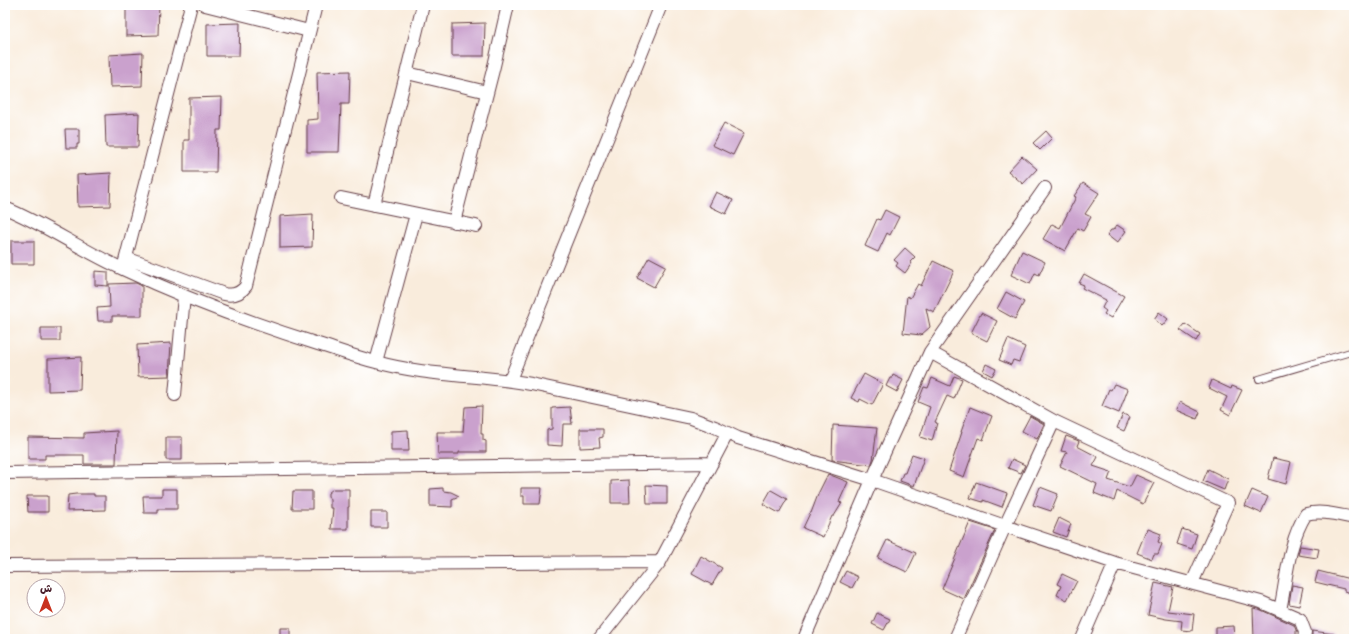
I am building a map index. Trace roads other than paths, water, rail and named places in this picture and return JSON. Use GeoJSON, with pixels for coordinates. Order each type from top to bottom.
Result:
{"type":"FeatureCollection","features":[{"type":"Feature","properties":{"kind":"street"},"geometry":{"type":"LineString","coordinates":[[124,264],[190,5]]}},
{"type":"Feature","properties":{"kind":"street"},"geometry":{"type":"LineString","coordinates":[[205,5],[310,31]]}},
{"type":"Feature","properties":{"kind":"street"},"geometry":{"type":"LineString","coordinates":[[124,264],[224,294],[234,295],[243,290],[248,281],[316,5]]}},
{"type":"Feature","properties":{"kind":"street"},"geometry":{"type":"LineString","coordinates":[[374,205],[423,5]]}},
{"type":"Feature","properties":{"kind":"street"},"geometry":{"type":"LineString","coordinates":[[454,222],[508,5]]}},
{"type":"Feature","properties":{"kind":"street"},"geometry":{"type":"LineString","coordinates":[[510,380],[660,5]]}},
{"type":"Feature","properties":{"kind":"street"},"geometry":{"type":"LineString","coordinates":[[407,73],[487,92]]}},
{"type":"Feature","properties":{"kind":"street"},"geometry":{"type":"LineString","coordinates":[[804,639],[872,480],[930,352],[1045,188]]}},
{"type":"Feature","properties":{"kind":"street"},"geometry":{"type":"LineString","coordinates":[[341,198],[476,226]]}},
{"type":"Feature","properties":{"kind":"street"},"geometry":{"type":"LineString","coordinates":[[5,208],[124,264],[184,296],[256,324],[376,362],[421,371],[510,380],[691,418],[749,442],[872,480],[1115,563],[1261,602],[1300,619],[1305,632],[1304,639]]}},
{"type":"Feature","properties":{"kind":"street"},"geometry":{"type":"LineString","coordinates":[[376,362],[416,214]]}},
{"type":"Feature","properties":{"kind":"street"},"geometry":{"type":"LineString","coordinates":[[175,395],[184,296]]}},
{"type":"Feature","properties":{"kind":"street"},"geometry":{"type":"LineString","coordinates":[[930,352],[1054,421],[1228,503],[1192,583]]}},
{"type":"Feature","properties":{"kind":"street"},"geometry":{"type":"LineString","coordinates":[[956,639],[1005,526],[1054,421]]}},
{"type":"Feature","properties":{"kind":"street"},"geometry":{"type":"LineString","coordinates":[[599,639],[660,562],[727,434]]}},
{"type":"Feature","properties":{"kind":"street"},"geometry":{"type":"LineString","coordinates":[[5,473],[712,463]]}},
{"type":"Feature","properties":{"kind":"street"},"geometry":{"type":"LineString","coordinates":[[1280,610],[1293,542],[1298,525],[1306,514],[1324,512],[1354,518]]}},
{"type":"Feature","properties":{"kind":"street"},"geometry":{"type":"LineString","coordinates":[[5,566],[660,562]]}},
{"type":"Feature","properties":{"kind":"street"},"geometry":{"type":"LineString","coordinates":[[1082,639],[1115,563]]}},
{"type":"Feature","properties":{"kind":"lane"},"geometry":{"type":"LineString","coordinates":[[1259,379],[1354,351]]}}]}
